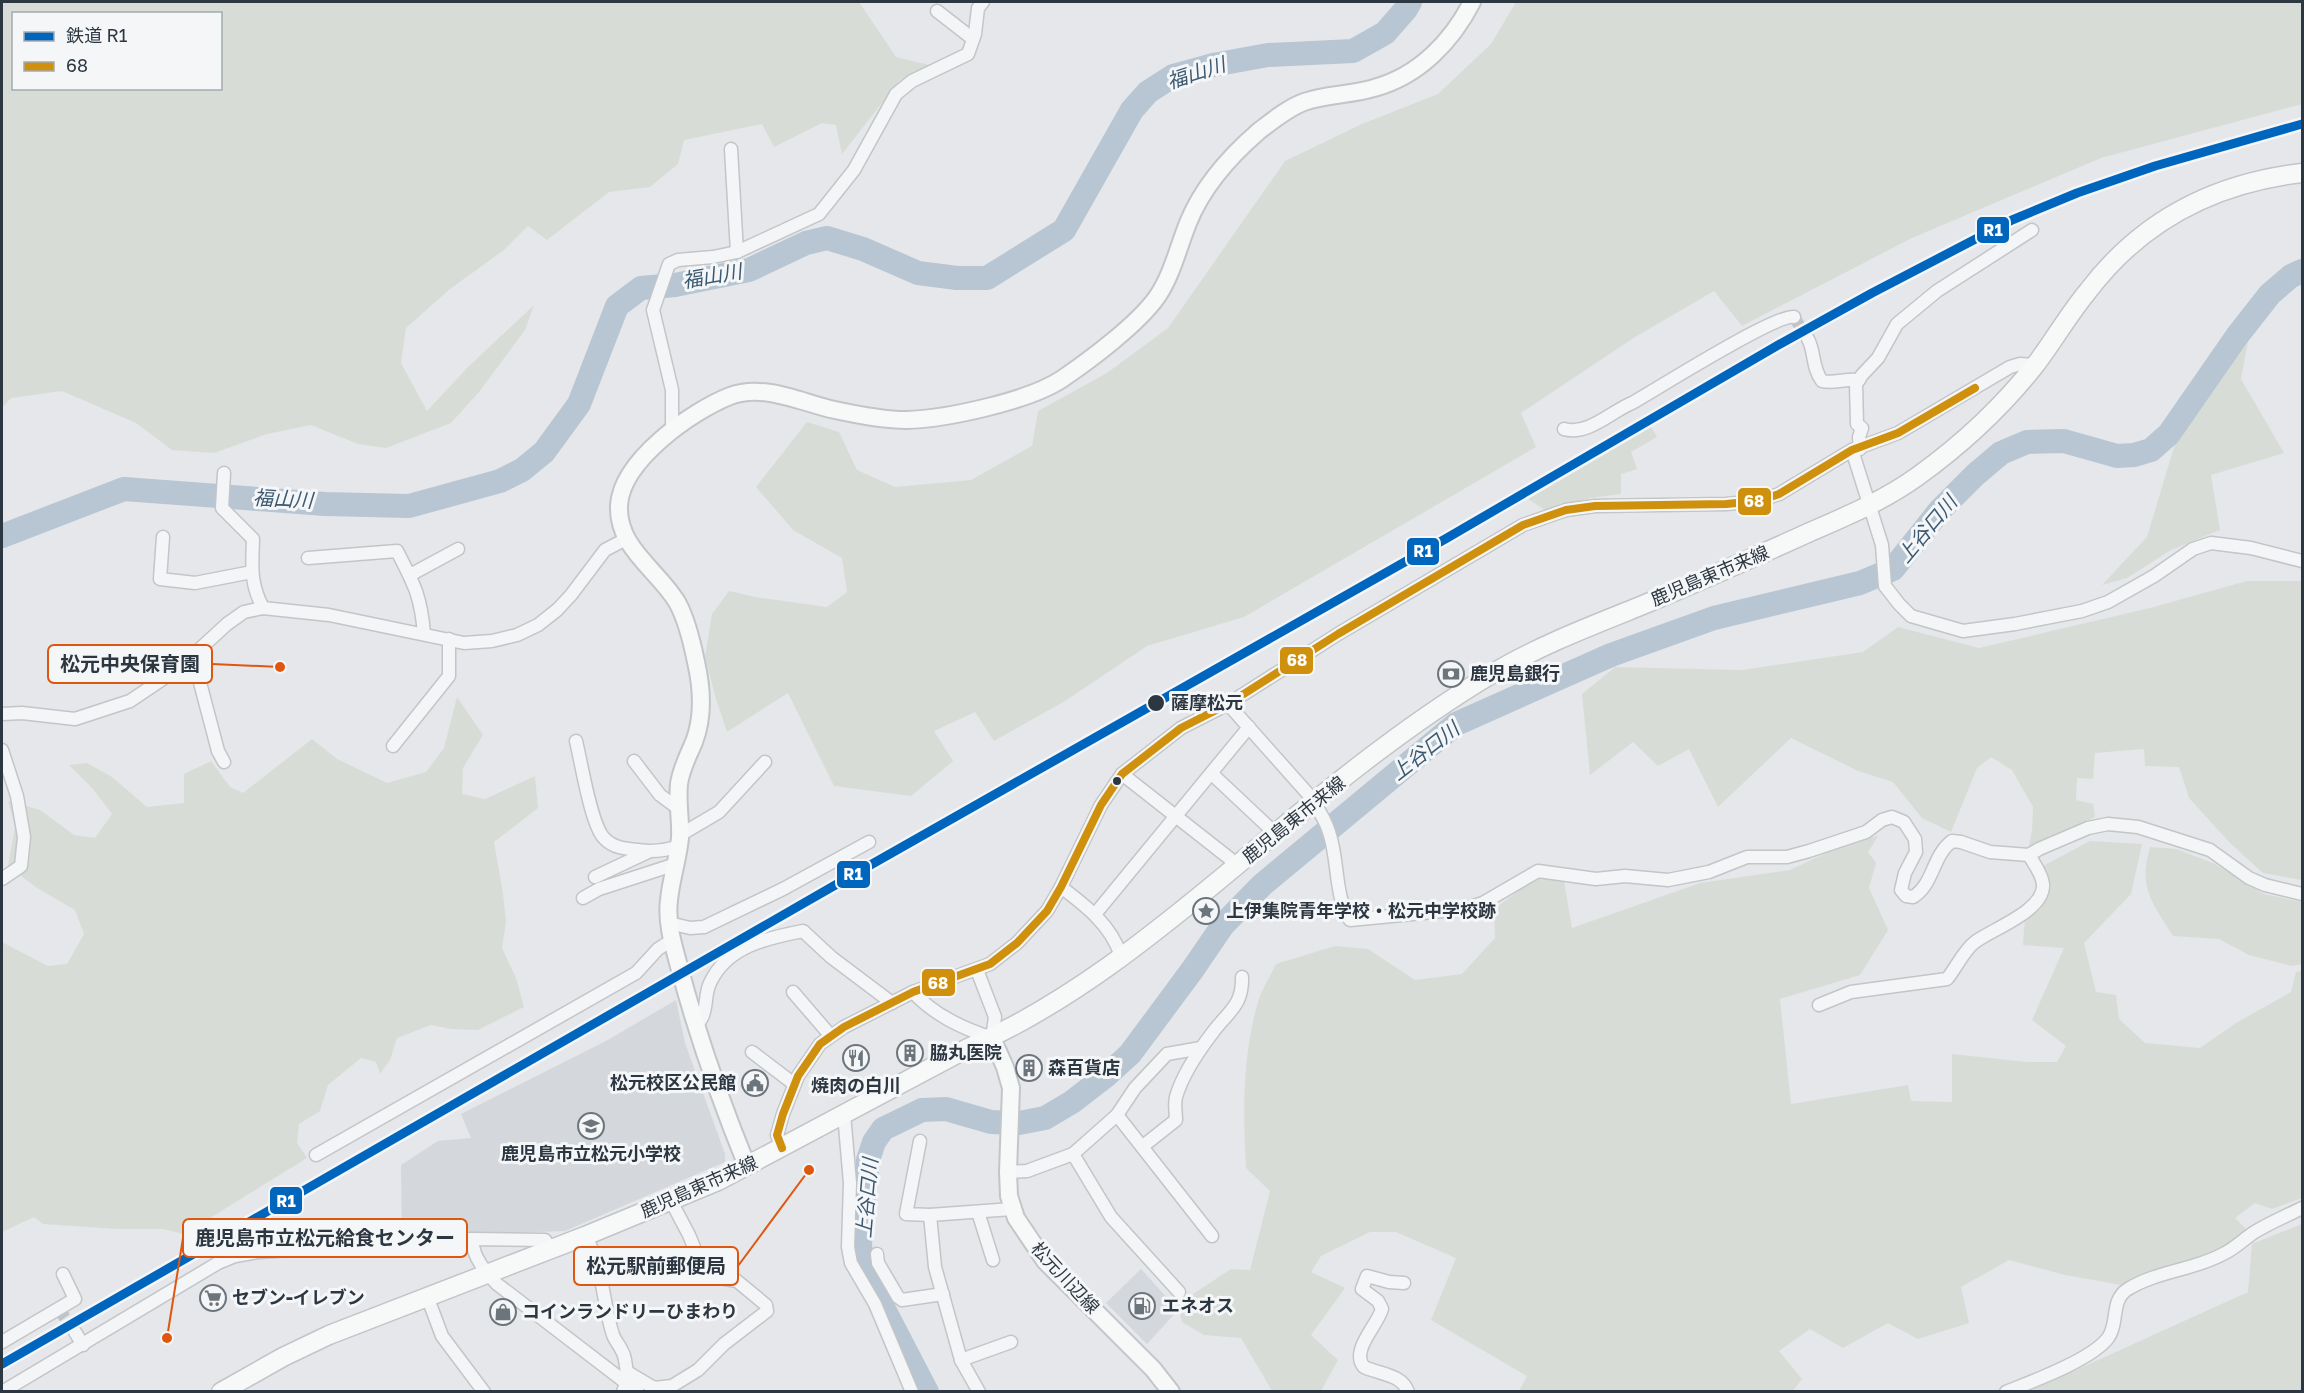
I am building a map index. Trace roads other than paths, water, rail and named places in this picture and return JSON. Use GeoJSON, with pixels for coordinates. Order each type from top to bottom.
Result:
{"type":"FeatureCollection","features":[{"type":"Feature","properties":{"kind":"main road","name":"鹿児島東市来線"},"geometry":{"type":"LineString","coordinates":[[221,1392],[283,1357],[329,1335],[585,1236],[671,1201],[747,1166],[968,1048],[992,1038],[1071,993],[1186,908],[1276,834],[1318,809],[1418,722],[1496,671],[1582,630],[1726,570],[1870,505],[1914,479],[1950,451],[2012,392],[2035,365],[2088,290],[2133,242],[2183,207],[2204,197],[2273,176],[2302,173]]}},
{"type":"Feature","properties":{"kind":"street"},"geometry":{"type":"LineString","coordinates":[[672,431],[672,390],[653,310],[669,264],[678,260],[737,252],[819,214],[854,170],[896,94],[912,81],[968,54],[978,8],[983,2]]}},
{"type":"Feature","properties":{"kind":"street"},"geometry":{"type":"LineString","coordinates":[[747,1166],[696,1027],[669,923],[668,902],[679,841],[680,781],[684,764],[696,738],[701,694],[699,675],[693,646],[676,601],[654,572],[639,558],[626,539],[621,523],[619,502],[627,478],[649,450],[672,431],[716,402],[736,393],[770,392],[874,418],[903,420],[925,419],[1025,397],[1059,381],[1142,315],[1159,294],[1171,272],[1190,218],[1217,174],[1239,149],[1261,129],[1286,111],[1304,102],[1377,88],[1418,68],[1441,49],[1472,2]]}},
{"type":"Feature","properties":{"kind":"street"},"geometry":{"type":"LineString","coordinates":[[937,11],[973,39]]}},
{"type":"Feature","properties":{"kind":"street"},"geometry":{"type":"LineString","coordinates":[[730,149],[737,252]]}},
{"type":"Feature","properties":{"kind":"street"},"geometry":{"type":"LineString","coordinates":[[2032,230],[1936,291],[1905,316],[1891,332],[1878,358],[1859,380],[1855,393],[1857,424],[1862,428],[1856,449],[1882,545],[1885,586],[1899,604],[1911,616],[1963,631],[2037,620],[2108,603],[2154,576],[2193,549],[2211,543],[2251,548],[2302,561]]}},
{"type":"Feature","properties":{"kind":"street"},"geometry":{"type":"LineString","coordinates":[[1564,429],[1574,431],[1615,414],[1622,407],[1746,336],[1786,317],[1794,317]]}},
{"type":"Feature","properties":{"kind":"street"},"geometry":{"type":"LineString","coordinates":[[1808,339],[1813,347],[1816,371],[1822,381],[1850,378],[1859,380]]}},
{"type":"Feature","properties":{"kind":"street"},"geometry":{"type":"LineString","coordinates":[[782,1148],[777,1135],[794,1084],[813,1051],[830,1035],[913,992],[990,964],[1029,932],[1047,910],[1061,887],[1101,805],[1122,774],[1181,728],[1228,704],[1338,634],[1523,525],[1566,510],[1595,506],[1726,504],[1758,501],[1779,494],[1856,449],[1898,433],[2010,367],[2020,364],[2035,365]]}},
{"type":"Feature","properties":{"kind":"street"},"geometry":{"type":"LineString","coordinates":[[224,473],[222,508],[253,539],[254,591],[263,608]]}},
{"type":"Feature","properties":{"kind":"street"},"geometry":{"type":"LineString","coordinates":[[163,537],[160,579],[195,583],[252,572]]}},
{"type":"Feature","properties":{"kind":"street"},"geometry":{"type":"LineString","coordinates":[[2,714],[22,713],[75,719],[130,701],[179,668],[227,624],[244,612],[263,608],[329,615],[464,643],[492,641],[517,635],[538,625],[572,595],[605,550],[626,539]]}},
{"type":"Feature","properties":{"kind":"street"},"geometry":{"type":"LineString","coordinates":[[410,575],[458,549]]}},
{"type":"Feature","properties":{"kind":"street"},"geometry":{"type":"LineString","coordinates":[[308,558],[397,551],[416,586],[422,609],[424,634]]}},
{"type":"Feature","properties":{"kind":"street"},"geometry":{"type":"LineString","coordinates":[[393,746],[448,676],[448,639]]}},
{"type":"Feature","properties":{"kind":"street"},"geometry":{"type":"LineString","coordinates":[[193,656],[218,751],[224,762]]}},
{"type":"Feature","properties":{"kind":"street"},"geometry":{"type":"LineString","coordinates":[[1228,704],[1318,809],[1330,833],[1343,906],[1350,920],[1464,909],[1483,903],[1538,871],[1596,879],[1625,876],[1668,880],[1709,872],[1747,857],[1787,857],[1809,851],[1866,832],[1882,820],[1892,817],[1904,822],[1915,839],[1916,852],[1905,873],[1901,890],[1906,896],[1913,897],[1924,889],[1939,855],[1952,842],[1961,842],[1990,852],[2029,855],[2088,828],[2108,824],[2138,827],[2210,850],[2249,878],[2265,885],[2302,894]]}},
{"type":"Feature","properties":{"kind":"street"},"geometry":{"type":"LineString","coordinates":[[1096,913],[1249,727]]}},
{"type":"Feature","properties":{"kind":"street"},"geometry":{"type":"LineString","coordinates":[[576,741],[596,824],[603,838],[617,848],[650,851],[669,849],[720,812],[765,762]]}},
{"type":"Feature","properties":{"kind":"street"},"geometry":{"type":"LineString","coordinates":[[2,750],[17,796],[24,837],[21,866],[2,879]]}},
{"type":"Feature","properties":{"kind":"street"},"geometry":{"type":"LineString","coordinates":[[634,760],[660,795],[679,808]]}},
{"type":"Feature","properties":{"kind":"street"},"geometry":{"type":"LineString","coordinates":[[1122,774],[1229,858],[1236,866]]}},
{"type":"Feature","properties":{"kind":"street"},"geometry":{"type":"LineString","coordinates":[[1212,774],[1276,834]]}},
{"type":"Feature","properties":{"kind":"street"},"geometry":{"type":"LineString","coordinates":[[669,923],[690,928],[704,927],[783,889],[869,842]]}},
{"type":"Feature","properties":{"kind":"street"},"geometry":{"type":"LineString","coordinates":[[595,877],[650,851]]}},
{"type":"Feature","properties":{"kind":"street"},"geometry":{"type":"LineString","coordinates":[[1819,1005],[1851,992],[1947,979],[1973,943],[2018,917],[2032,907],[2038,899],[2043,886],[2029,855]]}},
{"type":"Feature","properties":{"kind":"street"},"geometry":{"type":"LineString","coordinates":[[583,898],[599,889],[676,864]]}},
{"type":"Feature","properties":{"kind":"street"},"geometry":{"type":"LineString","coordinates":[[1061,887],[1096,913],[1118,944],[1121,956]]}},
{"type":"Feature","properties":{"kind":"street"},"geometry":{"type":"LineString","coordinates":[[696,1027],[703,1015],[709,986],[721,966],[744,948],[766,938],[803,931],[831,957],[892,1003]]}},
{"type":"Feature","properties":{"kind":"street"},"geometry":{"type":"LineString","coordinates":[[316,1155],[636,974],[658,949],[672,940]]}},
{"type":"Feature","properties":{"kind":"street"},"geometry":{"type":"LineString","coordinates":[[913,992],[925,1005],[939,1014],[974,1032],[992,1038],[995,1017],[977,970]]}},
{"type":"Feature","properties":{"kind":"street"},"geometry":{"type":"LineString","coordinates":[[1143,1146],[1176,1120],[1175,1099],[1201,1048],[1236,1005],[1243,992],[1242,976]]}},
{"type":"Feature","properties":{"kind":"street"},"geometry":{"type":"LineString","coordinates":[[793,992],[830,1035]]}},
{"type":"Feature","properties":{"kind":"street","name":"松元川辺線"},"geometry":{"type":"LineString","coordinates":[[992,1038],[1005,1066],[1011,1096],[1008,1172],[1012,1209],[1028,1238],[1045,1261],[1153,1369],[1171,1392]]}},
{"type":"Feature","properties":{"kind":"street"},"geometry":{"type":"LineString","coordinates":[[1008,1172],[1027,1171],[1073,1154],[1117,1115],[1135,1088],[1167,1054],[1201,1048]]}},
{"type":"Feature","properties":{"kind":"street"},"geometry":{"type":"LineString","coordinates":[[752,1052],[794,1084]]}},
{"type":"Feature","properties":{"kind":"street"},"geometry":{"type":"LineString","coordinates":[[844,1114],[850,1183],[848,1246],[851,1263],[875,1304],[912,1392]]}},
{"type":"Feature","properties":{"kind":"street"},"geometry":{"type":"LineString","coordinates":[[1117,1115],[1212,1236]]}},
{"type":"Feature","properties":{"kind":"street"},"geometry":{"type":"LineString","coordinates":[[920,1141],[906,1214],[930,1215],[1012,1209]]}},
{"type":"Feature","properties":{"kind":"street"},"geometry":{"type":"LineString","coordinates":[[1073,1154],[1111,1217],[1179,1292]]}},
{"type":"Feature","properties":{"kind":"street"},"geometry":{"type":"LineString","coordinates":[[626,1382],[654,1388],[672,1386],[698,1370],[724,1344],[767,1311],[766,1305],[737,1281],[709,1276],[704,1272],[689,1235],[671,1201]]}},
{"type":"Feature","properties":{"kind":"street"},"geometry":{"type":"LineString","coordinates":[[2007,1392],[2054,1372],[2101,1344],[2113,1328],[2119,1298],[2126,1290],[2142,1282],[2222,1255],[2259,1229],[2302,1208]]}},
{"type":"Feature","properties":{"kind":"street"},"geometry":{"type":"LineString","coordinates":[[978,1212],[993,1260]]}},
{"type":"Feature","properties":{"kind":"street"},"geometry":{"type":"LineString","coordinates":[[930,1215],[935,1267],[961,1360],[979,1392]]}},
{"type":"Feature","properties":{"kind":"street"},"geometry":{"type":"LineString","coordinates":[[585,1236],[600,1271],[614,1336],[625,1355],[626,1382]]}},
{"type":"Feature","properties":{"kind":"street"},"geometry":{"type":"LineString","coordinates":[[472,1239],[473,1249],[486,1273],[497,1284],[638,1392]]}},
{"type":"Feature","properties":{"kind":"street"},"geometry":{"type":"LineString","coordinates":[[2,1392],[218,1263],[235,1256],[258,1252],[472,1239],[545,1240],[552,1249]]}},
{"type":"Feature","properties":{"kind":"street"},"geometry":{"type":"LineString","coordinates":[[877,1254],[879,1263],[898,1297],[902,1300],[943,1294]]}},
{"type":"Feature","properties":{"kind":"street"},"geometry":{"type":"LineString","coordinates":[[2,1342],[75,1299],[63,1274]]}},
{"type":"Feature","properties":{"kind":"street"},"geometry":{"type":"LineString","coordinates":[[1404,1283],[1389,1282],[1367,1276],[1362,1289],[1378,1301],[1382,1309],[1361,1348],[1360,1357],[1364,1367],[1397,1378],[1408,1392]]}},
{"type":"Feature","properties":{"kind":"street"},"geometry":{"type":"LineString","coordinates":[[427,1296],[442,1336],[484,1392]]}},
{"type":"Feature","properties":{"kind":"street"},"geometry":{"type":"LineString","coordinates":[[75,1332],[83,1345]]}},
{"type":"Feature","properties":{"kind":"street"},"geometry":{"type":"LineString","coordinates":[[961,1360],[1011,1342]]}},
{"type":"Feature","properties":{"kind":"waterway","name":"福山川"},"geometry":{"type":"LineString","coordinates":[[2,536],[124,489],[325,504],[409,506],[500,481],[522,470],[544,452],[579,404],[617,306],[641,288],[675,285],[749,270],[806,243],[827,238],[863,249],[918,273],[957,278],[987,278],[1064,230],[1132,110],[1148,92],[1173,76],[1213,65],[1268,55],[1353,51],[1385,33],[1410,2]]}},
{"type":"Feature","properties":{"kind":"waterway","name":"上谷口川"},"geometry":{"type":"LineString","coordinates":[[927,1392],[862,1267],[860,1243],[868,1160],[874,1142],[883,1129],[922,1110],[946,1109],[991,1122],[1019,1123],[1045,1118],[1072,1102],[1130,1054],[1223,925],[1262,885],[1456,724],[1611,655],[1714,618],[1860,583],[1893,569],[1940,510],[1975,475],[2001,453],[2027,442],[2064,441],[2117,456],[2134,455],[2151,450],[2169,434],[2237,336],[2270,294],[2291,276],[2302,271]]}},
{"type":"Feature","properties":{"kind":"tunnel"},"geometry":{"type":"LineString","coordinates":[[1794,317],[1808,339]]}},
{"type":"Feature","properties":{"kind":"tunnel"},"geometry":{"type":"LineString","coordinates":[[58,1308],[75,1332]]}},
{"type":"Feature","properties":{"kind":"rail line","name":"R1"},"geometry":{"type":"LineString","coordinates":[[2,1364],[1872,293],[2012,220],[2077,193],[2155,166],[2302,124]]}},
{"type":"Feature","properties":{"kind":"place","name":"松元中央保育園"},"geometry":{"type":"Point","coordinates":[280,667]}},
{"type":"Feature","properties":{"kind":"place","name":"鹿児島銀行"},"geometry":{"type":"Point","coordinates":[1451,674]}},
{"type":"Feature","properties":{"kind":"place","name":"薩摩松元"},"geometry":{"type":"Point","coordinates":[1156,703]}},
{"type":"Feature","properties":{"kind":"place","name":"上伊集院青年学校・松元中学校跡"},"geometry":{"type":"Point","coordinates":[1206,911]}},
{"type":"Feature","properties":{"kind":"place","name":"脇丸医院"},"geometry":{"type":"Point","coordinates":[910,1053]}},
{"type":"Feature","properties":{"kind":"place","name":"焼肉の白川"},"geometry":{"type":"Point","coordinates":[856,1058]}},
{"type":"Feature","properties":{"kind":"place","name":"森百貨店"},"geometry":{"type":"Point","coordinates":[1029,1068]}},
{"type":"Feature","properties":{"kind":"place","name":"松元校区公民館"},"geometry":{"type":"Point","coordinates":[755,1083]}},
{"type":"Feature","properties":{"kind":"place","name":"鹿児島市立松元小学校"},"geometry":{"type":"Point","coordinates":[591,1126]}},
{"type":"Feature","properties":{"kind":"place","name":"松元駅前郵便局"},"geometry":{"type":"Point","coordinates":[809,1170]}},
{"type":"Feature","properties":{"kind":"place","name":"セブン-イレブン"},"geometry":{"type":"Point","coordinates":[213,1298]}},
{"type":"Feature","properties":{"kind":"place","name":"エネオス"},"geometry":{"type":"Point","coordinates":[1142,1306]}},
{"type":"Feature","properties":{"kind":"place","name":"コインランドリーひまわり"},"geometry":{"type":"Point","coordinates":[503,1312]}},
{"type":"Feature","properties":{"kind":"place","name":"鹿児島市立松元給食センター"},"geometry":{"type":"Point","coordinates":[167,1338]}}]}
